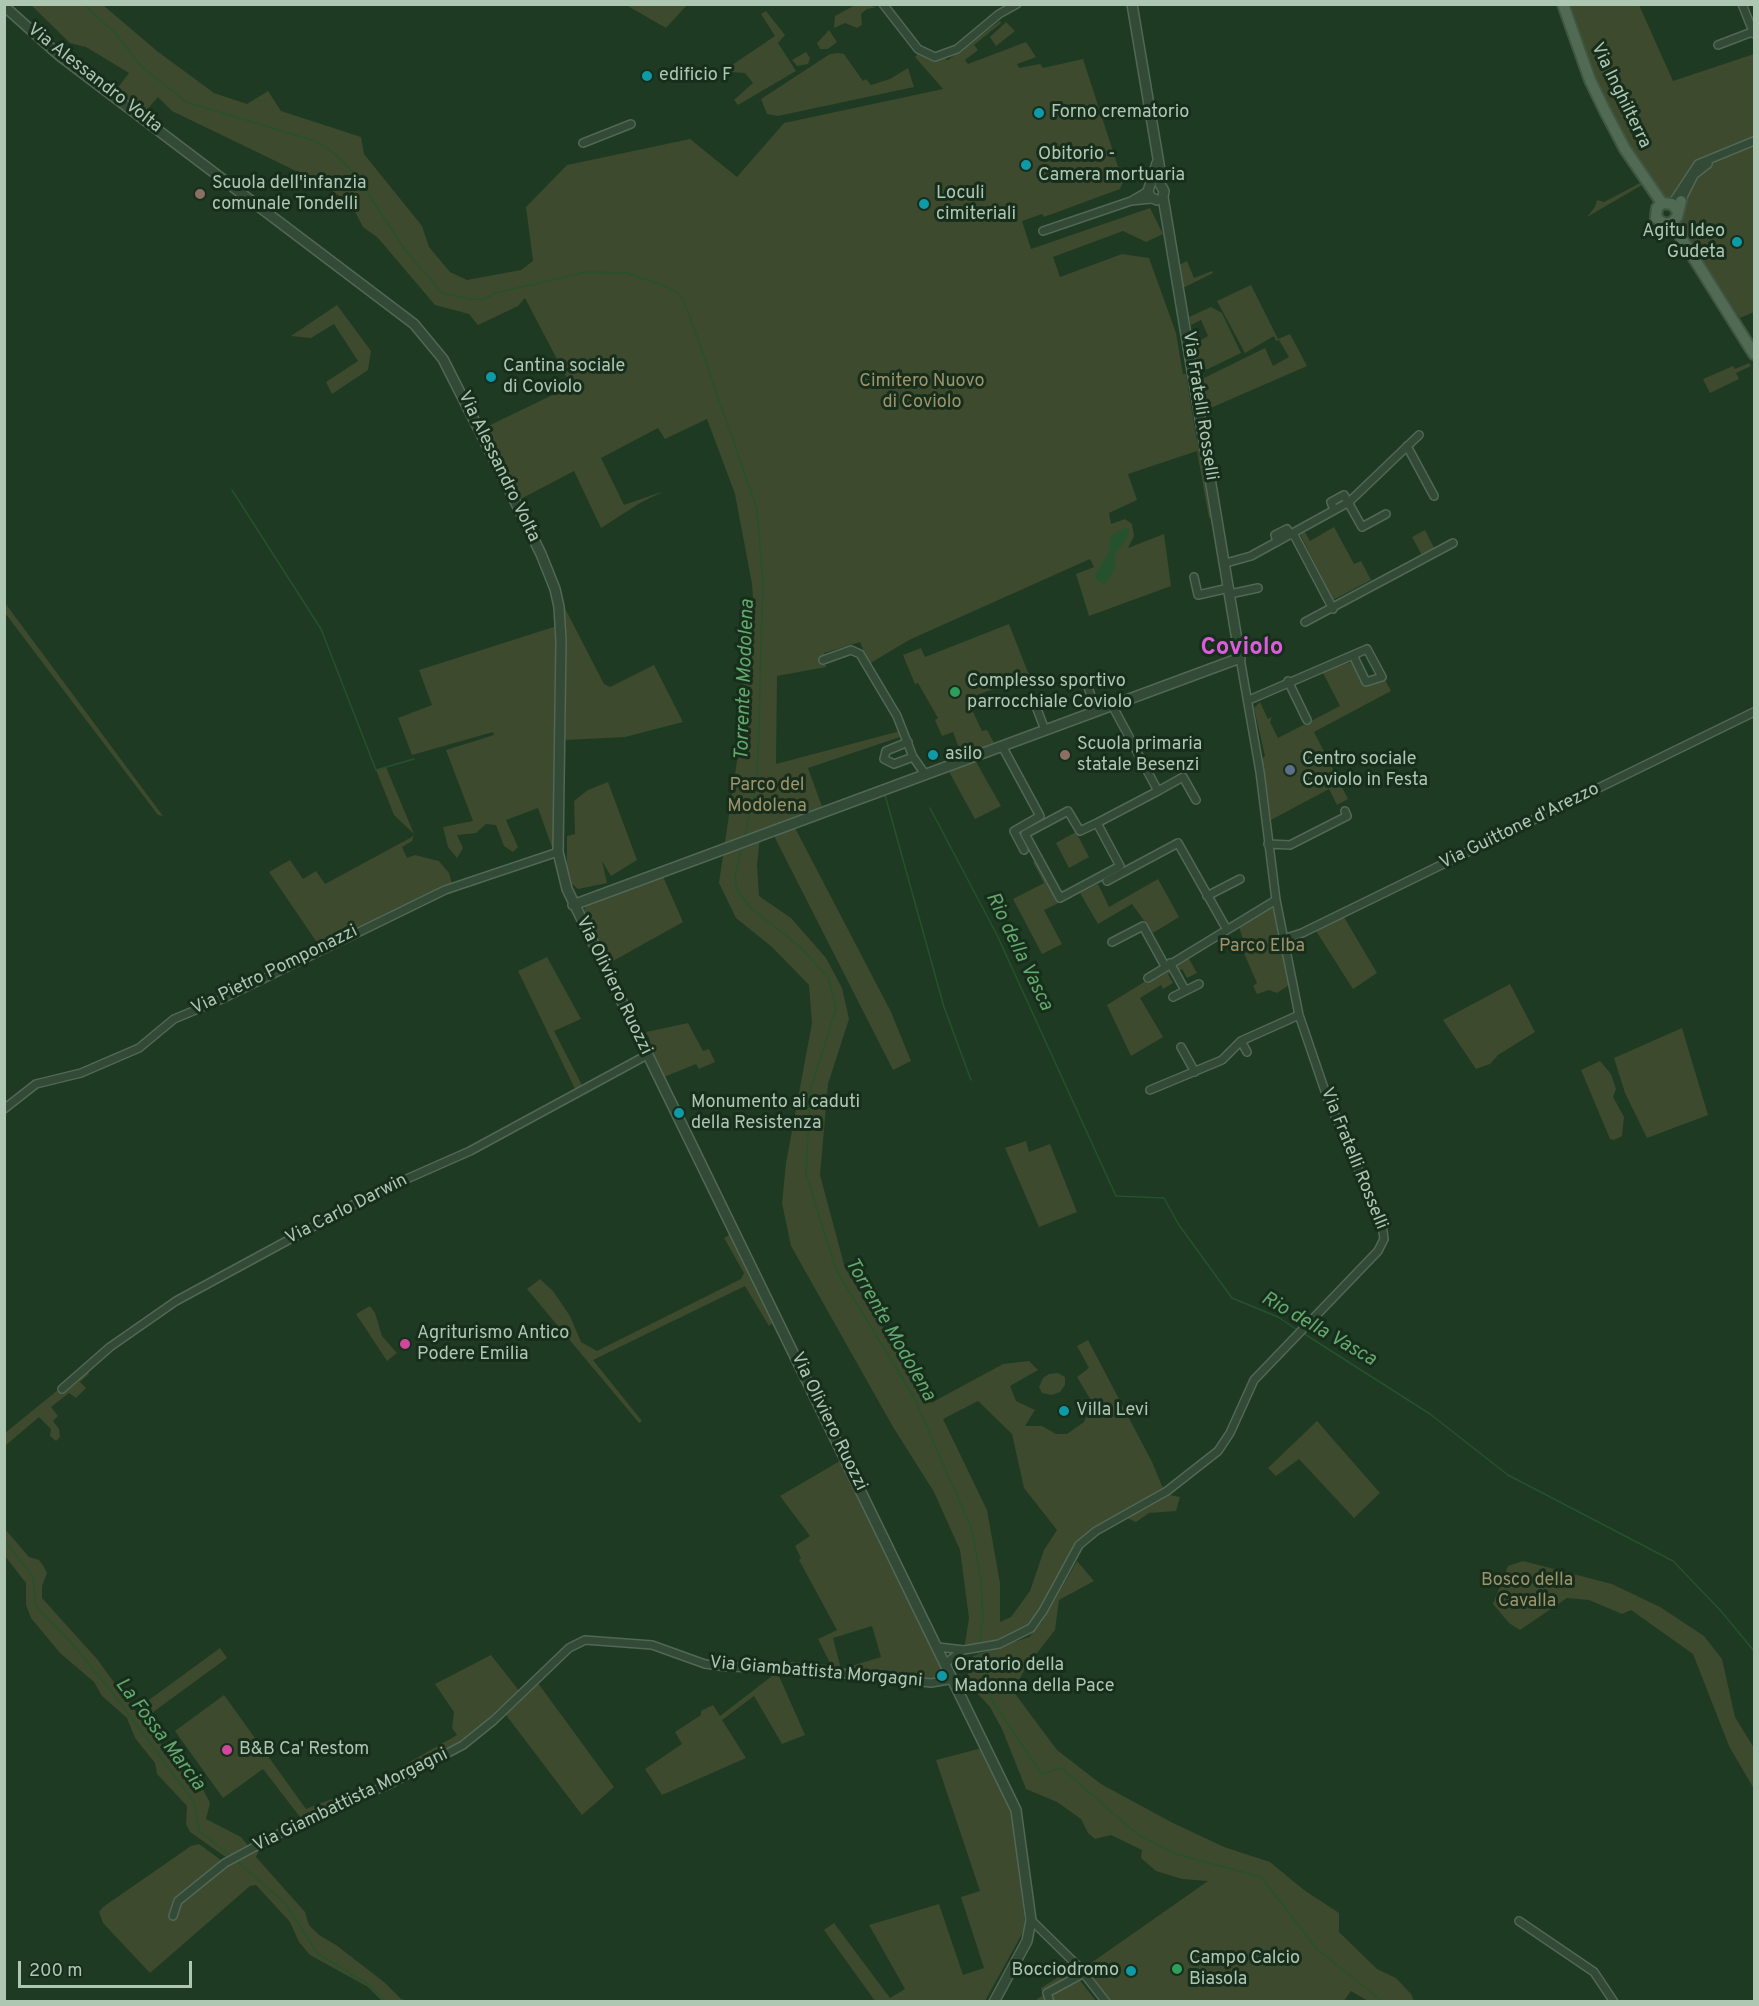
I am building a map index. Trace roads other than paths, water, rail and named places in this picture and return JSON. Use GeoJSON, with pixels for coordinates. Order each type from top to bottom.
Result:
{"type":"FeatureCollection","features":[{"type":"Feature","properties":{"kind":"main road","name":"Via Inghilterra"},"geometry":{"type":"LineString","coordinates":[[1563,4],[1590,80],[1625,149],[1670,210],[1755,354]]}},
{"type":"Feature","properties":{"kind":"street"},"geometry":{"type":"LineString","coordinates":[[883,4],[918,49],[934,57],[957,49],[999,14],[1017,4]]}},
{"type":"Feature","properties":{"kind":"street"},"geometry":{"type":"LineString","coordinates":[[1044,231],[1155,193],[1158,162],[1132,4]]}},
{"type":"Feature","properties":{"kind":"street"},"geometry":{"type":"LineString","coordinates":[[1718,45],[1753,33],[1742,4]]}},
{"type":"Feature","properties":{"kind":"street","name":"Via Alessandro Volta"},"geometry":{"type":"LineString","coordinates":[[4,6],[60,56],[185,150],[217,168],[230,183],[390,303],[427,337],[452,374],[541,554],[555,589],[560,621],[558,852]]}},
{"type":"Feature","properties":{"kind":"street"},"geometry":{"type":"LineString","coordinates":[[584,143],[631,124]]}},
{"type":"Feature","properties":{"kind":"street"},"geometry":{"type":"LineString","coordinates":[[1670,210],[1698,164],[1710,162],[1755,141]]}},
{"type":"Feature","properties":{"kind":"street","name":"Via Fratelli Rosselli"},"geometry":{"type":"LineString","coordinates":[[938,1647],[964,1650],[999,1644],[1031,1628],[1044,1611],[1076,1549],[1087,1537],[1160,1496],[1218,1451],[1230,1433],[1254,1380],[1378,1251],[1385,1233],[1327,1097],[1299,1015],[1276,900],[1249,700],[1167,224],[1155,193]]}},
{"type":"Feature","properties":{"kind":"street"},"geometry":{"type":"LineString","coordinates":[[1226,563],[1251,556],[1349,502],[1419,435]]}},
{"type":"Feature","properties":{"kind":"street"},"geometry":{"type":"LineString","coordinates":[[1407,446],[1434,496]]}},
{"type":"Feature","properties":{"kind":"street"},"geometry":{"type":"LineString","coordinates":[[1349,502],[1362,527],[1386,514]]}},
{"type":"Feature","properties":{"kind":"street"},"geometry":{"type":"LineString","coordinates":[[1292,534],[1332,609]]}},
{"type":"Feature","properties":{"kind":"street"},"geometry":{"type":"LineString","coordinates":[[1305,622],[1453,543]]}},
{"type":"Feature","properties":{"kind":"street"},"geometry":{"type":"LineString","coordinates":[[1194,577],[1198,595],[1258,588]]}},
{"type":"Feature","properties":{"kind":"street"},"geometry":{"type":"LineString","coordinates":[[1249,700],[1288,681],[1367,649],[1382,677],[1366,682],[1353,655]]}},
{"type":"Feature","properties":{"kind":"street"},"geometry":{"type":"LineString","coordinates":[[823,660],[846,651],[858,651],[897,716],[913,757],[925,774]]}},
{"type":"Feature","properties":{"kind":"street"},"geometry":{"type":"LineString","coordinates":[[573,905],[1240,658]]}},
{"type":"Feature","properties":{"kind":"street"},"geometry":{"type":"LineString","coordinates":[[1085,678],[1096,711]]}},
{"type":"Feature","properties":{"kind":"street"},"geometry":{"type":"LineString","coordinates":[[1288,681],[1307,720]]}},
{"type":"Feature","properties":{"kind":"street"},"geometry":{"type":"LineString","coordinates":[[1112,705],[1158,791]]}},
{"type":"Feature","properties":{"kind":"street"},"geometry":{"type":"LineString","coordinates":[[1037,708],[1045,730]]}},
{"type":"Feature","properties":{"kind":"street","name":"Via Guittone d'Arezzo"},"geometry":{"type":"LineString","coordinates":[[1283,939],[1302,933],[1755,712]]}},
{"type":"Feature","properties":{"kind":"street"},"geometry":{"type":"LineString","coordinates":[[908,742],[886,751],[884,759],[891,764],[913,757]]}},
{"type":"Feature","properties":{"kind":"street"},"geometry":{"type":"LineString","coordinates":[[1002,746],[1040,816],[1014,831],[1024,850]]}},
{"type":"Feature","properties":{"kind":"street"},"geometry":{"type":"LineString","coordinates":[[1097,823],[1120,866],[1060,898],[1025,834],[1068,811],[1080,831],[1183,777],[1196,800]]}},
{"type":"Feature","properties":{"kind":"street"},"geometry":{"type":"LineString","coordinates":[[1268,844],[1290,845],[1347,816],[1345,812]]}},
{"type":"Feature","properties":{"kind":"street"},"geometry":{"type":"LineString","coordinates":[[1107,881],[1178,843],[1226,928]]}},
{"type":"Feature","properties":{"kind":"street","name":"Via Oliviero Ruozzi"},"geometry":{"type":"LineString","coordinates":[[558,852],[561,874],[573,905],[1016,1809],[1031,1920],[1027,1941],[994,2001]]}},
{"type":"Feature","properties":{"kind":"street","name":"Via Pietro Pomponazzi"},"geometry":{"type":"LineString","coordinates":[[4,1109],[36,1084],[81,1073],[139,1048],[174,1019],[229,995],[445,890],[558,852]]}},
{"type":"Feature","properties":{"kind":"street"},"geometry":{"type":"LineString","coordinates":[[1207,896],[1240,879]]}},
{"type":"Feature","properties":{"kind":"street"},"geometry":{"type":"LineString","coordinates":[[1148,978],[1226,928],[1276,900]]}},
{"type":"Feature","properties":{"kind":"street"},"geometry":{"type":"LineString","coordinates":[[1112,942],[1143,927],[1185,990]]}},
{"type":"Feature","properties":{"kind":"street"},"geometry":{"type":"LineString","coordinates":[[1173,997],[1198,984]]}},
{"type":"Feature","properties":{"kind":"street"},"geometry":{"type":"LineString","coordinates":[[1150,1090],[1222,1060],[1241,1041],[1299,1015]]}},
{"type":"Feature","properties":{"kind":"street"},"geometry":{"type":"LineString","coordinates":[[1241,1041],[1246,1052]]}},
{"type":"Feature","properties":{"kind":"street"},"geometry":{"type":"LineString","coordinates":[[1181,1047],[1195,1072]]}},
{"type":"Feature","properties":{"kind":"street","name":"Via Carlo Darwin"},"geometry":{"type":"LineString","coordinates":[[62,1389],[110,1347],[176,1301],[375,1193],[470,1151],[647,1055]]}},
{"type":"Feature","properties":{"kind":"street","name":"Via Giambattista Morgagni"},"geometry":{"type":"LineString","coordinates":[[173,1916],[178,1901],[225,1863],[307,1818],[388,1785],[463,1745],[494,1720],[569,1648],[585,1640],[652,1645],[715,1666],[800,1669],[931,1683],[954,1679]]}},
{"type":"Feature","properties":{"kind":"street","name":"Via Fratelli Rosselli"},"geometry":{"type":"LineString","coordinates":[[946,1663],[964,1650]]}},
{"type":"Feature","properties":{"kind":"street"},"geometry":{"type":"LineString","coordinates":[[1031,1920],[1084,1973],[1106,2001]]}},
{"type":"Feature","properties":{"kind":"street"},"geometry":{"type":"LineString","coordinates":[[1518,1921],[1594,1972],[1614,2001]]}},
{"type":"Feature","properties":{"kind":"street"},"geometry":{"type":"LineString","coordinates":[[1050,2001],[1047,1993],[1084,1973]]}},
{"type":"Feature","properties":{"kind":"waterway","name":"Torrente Modolena"},"geometry":{"type":"LineString","coordinates":[[84,4],[116,34],[141,66],[186,102],[315,141],[330,150],[356,175],[406,251],[442,293],[470,299],[484,299],[496,293],[586,272],[626,273],[668,287],[680,295],[688,311],[757,509],[763,580],[758,756],[755,792],[744,838]]}},
{"type":"Feature","properties":{"kind":"waterway"},"geometry":{"type":"LineString","coordinates":[[232,490],[321,629],[376,770],[414,759]]}},
{"type":"Feature","properties":{"kind":"waterway"},"geometry":{"type":"LineString","coordinates":[[885,795],[944,1007],[971,1080]]}},
{"type":"Feature","properties":{"kind":"waterway","name":"Rio della Vasca"},"geometry":{"type":"LineString","coordinates":[[930,808],[997,935],[1116,1196],[1164,1198],[1179,1225],[1232,1298],[1278,1317],[1299,1331]]}},
{"type":"Feature","properties":{"kind":"waterway","name":"Torrente Modolena"},"geometry":{"type":"LineString","coordinates":[[742,846],[735,877],[737,890],[751,908],[799,946],[828,977],[836,1009],[810,1091],[806,1174],[836,1270],[914,1397],[972,1530],[981,1580],[983,1618],[979,1646]]}},
{"type":"Feature","properties":{"kind":"waterway","name":"Rio della Vasca"},"geometry":{"type":"LineString","coordinates":[[1303,1333],[1430,1414],[1508,1475],[1673,1561],[1721,1611],[1754,1651]]}},
{"type":"Feature","properties":{"kind":"waterway","name":"La Fossa Marcia"},"geometry":{"type":"LineString","coordinates":[[4,1540],[33,1577],[36,1606],[76,1648],[112,1692],[194,1802],[199,1831],[231,1856]]}},
{"type":"Feature","properties":{"kind":"waterway","name":"Torrente Modolena"},"geometry":{"type":"LineString","coordinates":[[979,1651],[979,1659],[993,1702],[1042,1774],[1061,1768],[1137,1834],[1176,1854],[1261,1877],[1317,1949],[1383,2002]]}},
{"type":"Feature","properties":{"kind":"waterway","name":"La Fossa Marcia"},"geometry":{"type":"LineString","coordinates":[[237,1861],[286,1904],[317,1953],[369,1985],[387,2002]]}},
{"type":"Feature","properties":{"kind":"place","name":"edificio F"},"geometry":{"type":"Point","coordinates":[647,76]}},
{"type":"Feature","properties":{"kind":"place","name":"Forno crematorio"},"geometry":{"type":"Point","coordinates":[1039,113]}},
{"type":"Feature","properties":{"kind":"place","name":"Obitorio - Camera mortuaria"},"geometry":{"type":"Point","coordinates":[1026,165]}},
{"type":"Feature","properties":{"kind":"place","name":"Scuola dell'infanzia comunale Tondelli"},"geometry":{"type":"Point","coordinates":[200,194]}},
{"type":"Feature","properties":{"kind":"place","name":"Loculi cimiteriali"},"geometry":{"type":"Point","coordinates":[924,204]}},
{"type":"Feature","properties":{"kind":"place","name":"Agitu Ideo Gudeta"},"geometry":{"type":"Point","coordinates":[1737,242]}},
{"type":"Feature","properties":{"kind":"place","name":"Cantina sociale di Coviolo"},"geometry":{"type":"Point","coordinates":[491,377]}},
{"type":"Feature","properties":{"kind":"place","name":"Complesso sportivo parrocchiale Coviolo"},"geometry":{"type":"Point","coordinates":[955,692]}},
{"type":"Feature","properties":{"kind":"place","name":"asilo"},"geometry":{"type":"Point","coordinates":[933,755]}},
{"type":"Feature","properties":{"kind":"place","name":"Scuola primaria statale Besenzi"},"geometry":{"type":"Point","coordinates":[1065,755]}},
{"type":"Feature","properties":{"kind":"place","name":"Centro sociale Coviolo in Festa"},"geometry":{"type":"Point","coordinates":[1290,770]}},
{"type":"Feature","properties":{"kind":"place","name":"Monumento ai caduti della Resistenza"},"geometry":{"type":"Point","coordinates":[679,1113]}},
{"type":"Feature","properties":{"kind":"place","name":"Agriturismo Antico Podere Emilia"},"geometry":{"type":"Point","coordinates":[405,1344]}},
{"type":"Feature","properties":{"kind":"place","name":"Villa Levi"},"geometry":{"type":"Point","coordinates":[1064,1411]}},
{"type":"Feature","properties":{"kind":"place","name":"Oratorio della Madonna della Pace"},"geometry":{"type":"Point","coordinates":[942,1676]}},
{"type":"Feature","properties":{"kind":"place","name":"B&B Ca' Restom"},"geometry":{"type":"Point","coordinates":[227,1750]}},
{"type":"Feature","properties":{"kind":"place","name":"Campo Calcio Biasola"},"geometry":{"type":"Point","coordinates":[1177,1969]}},
{"type":"Feature","properties":{"kind":"place","name":"Bocciodromo"},"geometry":{"type":"Point","coordinates":[1131,1971]}},
{"type":"Feature","properties":{"kind":"district","name":"Coviolo"},"geometry":{"type":"Point","coordinates":[1242,649]}},
{"type":"Feature","properties":{"kind":"park label","name":"Cimitero Nuovo di Coviolo"},"geometry":{"type":"Point","coordinates":[922,392]}},
{"type":"Feature","properties":{"kind":"park label","name":"Parco del Modolena"},"geometry":{"type":"Point","coordinates":[767,796]}},
{"type":"Feature","properties":{"kind":"park label","name":"Parco Elba"},"geometry":{"type":"Point","coordinates":[1262,947]}},
{"type":"Feature","properties":{"kind":"park label","name":"Bosco della Cavalla"},"geometry":{"type":"Point","coordinates":[1527,1591]}}]}
